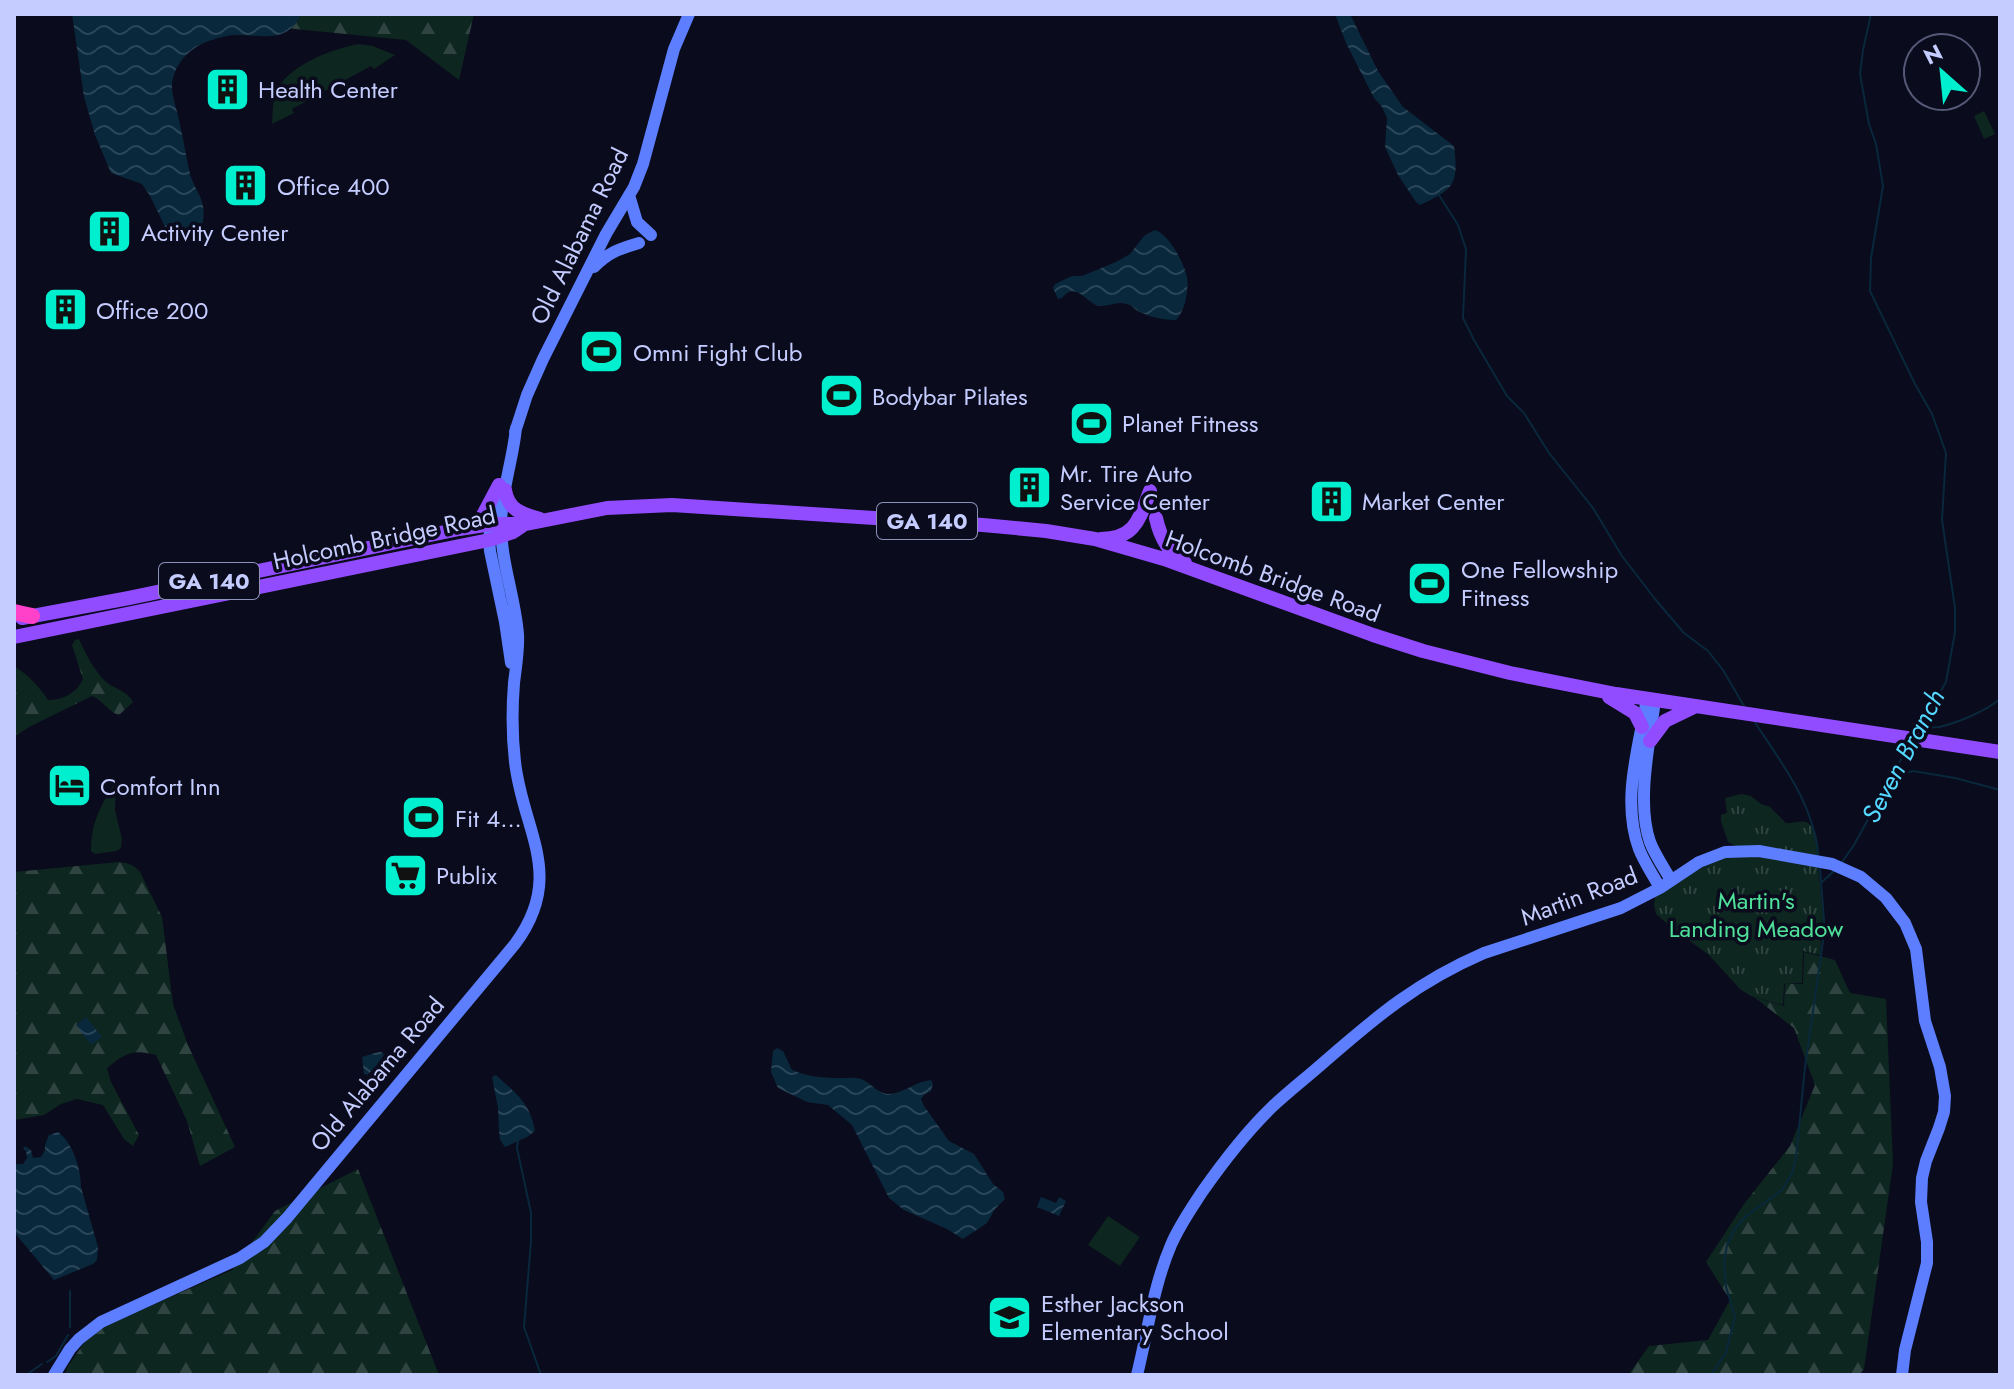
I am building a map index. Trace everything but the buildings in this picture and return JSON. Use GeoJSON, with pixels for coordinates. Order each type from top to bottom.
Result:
{"type":"FeatureCollection","features":[{"type":"Feature","properties":{"kind":"highway"},"geometry":{"type":"LineString","coordinates":[[14,612],[32,616]]}},
{"type":"Feature","properties":{"kind":"main road"},"geometry":{"type":"LineString","coordinates":[[502,488],[513,508],[544,520]]}},
{"type":"Feature","properties":{"kind":"main road"},"geometry":{"type":"LineString","coordinates":[[471,527],[502,488]]}},
{"type":"Feature","properties":{"kind":"main road"},"geometry":{"type":"LineString","coordinates":[[1095,539],[1115,539],[1137,524],[1150,491]]}},
{"type":"Feature","properties":{"kind":"main road","name":"Holcomb Bridge Road"},"geometry":{"type":"LineString","coordinates":[[14,637],[544,520],[607,508],[698,506],[996,525],[1095,539],[1192,568],[1337,623],[1411,647],[1510,673],[1598,691],[2000,752]]}},
{"type":"Feature","properties":{"kind":"main road"},"geometry":{"type":"LineString","coordinates":[[1156,518],[1167,546],[1178,559],[1192,568]]}},
{"type":"Feature","properties":{"kind":"main road","name":"Holcomb Bridge Road"},"geometry":{"type":"LineString","coordinates":[[14,619],[471,527],[495,531]]}},
{"type":"Feature","properties":{"kind":"main road"},"geometry":{"type":"LineString","coordinates":[[1598,691],[1632,709],[1642,727]]}},
{"type":"Feature","properties":{"kind":"main road"},"geometry":{"type":"LineString","coordinates":[[1650,741],[1665,721],[1697,706]]}},
{"type":"Feature","properties":{"kind":"street","name":"Old Alabama Road"},"geometry":{"type":"LineString","coordinates":[[54,1375],[70,1349],[101,1322],[227,1265],[264,1242],[524,931],[536,906],[540,868],[515,766],[514,686],[495,531],[502,488],[510,470],[516,428],[532,382],[643,164],[668,66],[689,14]]}},
{"type":"Feature","properties":{"kind":"street"},"geometry":{"type":"LineString","coordinates":[[629,195],[637,222],[651,235]]}},
{"type":"Feature","properties":{"kind":"street"},"geometry":{"type":"LineString","coordinates":[[586,275],[616,249],[639,243]]}},
{"type":"Feature","properties":{"kind":"street"},"geometry":{"type":"LineString","coordinates":[[1651,699],[1642,727],[1632,788],[1631,818],[1639,851],[1666,884]]}},
{"type":"Feature","properties":{"kind":"street"},"geometry":{"type":"LineString","coordinates":[[1651,699],[1644,797],[1646,827],[1666,884]]}},
{"type":"Feature","properties":{"kind":"street","name":"Martin Road"},"geometry":{"type":"LineString","coordinates":[[1137,1375],[1156,1288],[1173,1241],[1220,1166],[1271,1109],[1381,1013],[1421,984],[1484,953],[1621,908],[1699,862],[1742,850],[1832,864],[1847,870],[1886,898],[1911,935],[1918,963],[1925,1021],[1940,1067],[1945,1096],[1944,1112],[1922,1178],[1921,1202],[1927,1263],[1905,1350],[1902,1375]]}},
{"type":"Feature","properties":{"kind":"green space"},"geometry":{"type":"Polygon","coordinates":[[[282,14],[474,14],[459,80],[406,40],[285,28],[282,14]]]}},
{"type":"Feature","properties":{"kind":"green space"},"geometry":{"type":"Polygon","coordinates":[[[359,44],[395,55],[374,69],[371,66],[292,109],[294,113],[272,124],[275,94],[294,70],[337,49],[359,44]]]}},
{"type":"Feature","properties":{"kind":"green space"},"geometry":{"type":"Polygon","coordinates":[[[1982,112],[1995,134],[1984,139],[1974,116],[1982,112]]]}},
{"type":"Feature","properties":{"kind":"green space"},"geometry":{"type":"Polygon","coordinates":[[[79,639],[103,679],[127,694],[133,702],[119,715],[92,696],[14,737],[14,666],[48,700],[64,697],[73,692],[83,679],[72,645],[79,639]]]}},
{"type":"Feature","properties":{"kind":"green space"},"geometry":{"type":"Polygon","coordinates":[[[113,786],[116,786],[115,810],[121,848],[95,854],[91,851],[94,825],[113,786]]]}},
{"type":"Feature","properties":{"kind":"green space"},"geometry":{"type":"Polygon","coordinates":[[[1741,794],[1770,807],[1786,823],[1804,822],[1810,825],[1817,839],[1819,861],[1738,847],[1728,842],[1721,821],[1721,815],[1727,813],[1725,798],[1741,794]]]}},
{"type":"Feature","properties":{"kind":"green space","name":"Martin's Landing Meadow"},"geometry":{"type":"Polygon","coordinates":[[[1736,854],[1818,863],[1823,917],[1820,955],[1803,951],[1802,983],[1784,984],[1783,1005],[1751,996],[1740,989],[1709,955],[1656,914],[1655,897],[1696,869],[1736,854]]]}},
{"type":"Feature","properties":{"kind":"green space"},"geometry":{"type":"Polygon","coordinates":[[[119,862],[131,865],[140,872],[162,917],[173,1004],[188,1045],[235,1147],[200,1166],[187,1121],[156,1055],[141,1052],[130,1054],[107,1068],[111,1082],[139,1135],[133,1146],[124,1139],[103,1105],[77,1099],[61,1104],[44,1115],[14,1120],[14,872],[119,862]]]}},
{"type":"Feature","properties":{"kind":"green space"},"geometry":{"type":"Polygon","coordinates":[[[1804,952],[1835,960],[1850,993],[1886,999],[1893,1164],[1864,1369],[1859,1375],[1628,1375],[1649,1346],[1708,1340],[1730,1300],[1706,1262],[1744,1204],[1790,1146],[1815,1085],[1794,1028],[1754,997],[1784,1006],[1785,984],[1803,984],[1804,952]]]}},
{"type":"Feature","properties":{"kind":"green space"},"geometry":{"type":"Polygon","coordinates":[[[358,1169],[439,1375],[65,1375],[84,1343],[105,1326],[232,1270],[275,1211],[358,1169]]]}},
{"type":"Feature","properties":{"kind":"green space"},"geometry":{"type":"Polygon","coordinates":[[[1108,1216],[1140,1237],[1120,1266],[1088,1245],[1108,1216]]]}},
{"type":"Feature","properties":{"kind":"water"},"geometry":{"type":"Polygon","coordinates":[[[72,14],[301,14],[296,24],[282,34],[231,35],[197,46],[184,57],[175,72],[173,93],[190,174],[203,204],[202,226],[180,238],[169,235],[142,184],[111,173],[84,97],[72,14]]]}},
{"type":"Feature","properties":{"kind":"water"},"geometry":{"type":"Polygon","coordinates":[[[1335,14],[1350,14],[1378,71],[1403,107],[1454,146],[1456,169],[1452,184],[1420,205],[1398,175],[1385,147],[1387,118],[1346,43],[1335,14]]]}},
{"type":"Feature","properties":{"kind":"water"},"geometry":{"type":"Polygon","coordinates":[[[1155,230],[1175,250],[1187,277],[1186,300],[1176,320],[1151,316],[1123,303],[1096,305],[1072,291],[1058,299],[1053,288],[1055,284],[1116,262],[1130,254],[1144,236],[1155,230]]]}},
{"type":"Feature","properties":{"kind":"water"},"geometry":{"type":"Polygon","coordinates":[[[86,1017],[102,1037],[91,1045],[76,1025],[86,1017]]]}},
{"type":"Feature","properties":{"kind":"water"},"geometry":{"type":"Polygon","coordinates":[[[777,1048],[783,1051],[792,1070],[816,1077],[861,1079],[884,1093],[899,1092],[931,1080],[931,1091],[921,1099],[924,1106],[949,1141],[974,1154],[1005,1199],[987,1223],[963,1239],[904,1210],[889,1198],[852,1125],[828,1105],[807,1102],[778,1088],[771,1072],[773,1051],[777,1048]]]}},
{"type":"Feature","properties":{"kind":"water"},"geometry":{"type":"Polygon","coordinates":[[[378,1052],[384,1055],[367,1075],[364,1074],[362,1057],[378,1052]]]}},
{"type":"Feature","properties":{"kind":"water"},"geometry":{"type":"Polygon","coordinates":[[[496,1075],[526,1106],[535,1131],[505,1147],[500,1140],[492,1077],[496,1075]]]}},
{"type":"Feature","properties":{"kind":"water"},"geometry":{"type":"Polygon","coordinates":[[[58,1132],[75,1157],[98,1247],[97,1260],[93,1264],[54,1280],[14,1232],[14,1164],[23,1164],[27,1158],[23,1149],[25,1146],[31,1150],[33,1158],[41,1157],[49,1135],[58,1132]]]}},
{"type":"Feature","properties":{"kind":"water"},"geometry":{"type":"Polygon","coordinates":[[[1041,1197],[1056,1203],[1059,1197],[1066,1201],[1059,1216],[1037,1207],[1041,1197]]]}},
{"type":"Feature","properties":{"kind":"waterway","name":"Seven Branch"},"geometry":{"type":"LineString","coordinates":[[1871,14],[1860,74],[1883,186],[1871,258],[1870,291],[1932,414],[1946,453],[1942,520],[1955,608],[1955,632],[1946,682],[1916,734]]}},
{"type":"Feature","properties":{"kind":"waterway"},"geometry":{"type":"LineString","coordinates":[[1439,195],[1458,225],[1466,249],[1463,318],[1507,396],[1524,413],[1549,453],[1593,508],[1622,556],[1684,633],[1708,651],[1744,706]]}},
{"type":"Feature","properties":{"kind":"waterway"},"geometry":{"type":"LineString","coordinates":[[1919,729],[1963,720],[2000,699]]}},
{"type":"Feature","properties":{"kind":"waterway"},"geometry":{"type":"LineString","coordinates":[[1754,721],[1803,800],[1818,854]]}},
{"type":"Feature","properties":{"kind":"waterway","name":"Seven Branch"},"geometry":{"type":"LineString","coordinates":[[1842,862],[1910,743]]}},
{"type":"Feature","properties":{"kind":"waterway"},"geometry":{"type":"LineString","coordinates":[[1894,776],[1913,771],[2000,790]]}},
{"type":"Feature","properties":{"kind":"waterway","name":"Seven Branch"},"geometry":{"type":"LineString","coordinates":[[1711,1375],[1726,1352],[1735,1317],[1726,1287],[1724,1263],[1727,1245],[1745,1217],[1782,1190],[1796,1158],[1823,941],[1820,869]]}},
{"type":"Feature","properties":{"kind":"waterway","name":"Seven Branch"},"geometry":{"type":"LineString","coordinates":[[1822,882],[1835,870]]}},
{"type":"Feature","properties":{"kind":"waterway"},"geometry":{"type":"LineString","coordinates":[[518,1141],[531,1213],[524,1327],[541,1375]]}},
{"type":"Feature","properties":{"kind":"waterway"},"geometry":{"type":"LineString","coordinates":[[70,1291],[70,1327]]}},
{"type":"Feature","properties":{"kind":"waterway"},"geometry":{"type":"LineString","coordinates":[[47,1362],[56,1356],[68,1335]]}},
{"type":"Feature","properties":{"kind":"waterway"},"geometry":{"type":"LineString","coordinates":[[26,1375],[42,1364]]}},
{"type":"Feature","properties":{"kind":"place","name":"Health Center"},"geometry":{"type":"Point","coordinates":[227,89]}},
{"type":"Feature","properties":{"kind":"place","name":"Office 400"},"geometry":{"type":"Point","coordinates":[246,186]}},
{"type":"Feature","properties":{"kind":"place","name":"Activity Center"},"geometry":{"type":"Point","coordinates":[110,232]}},
{"type":"Feature","properties":{"kind":"place","name":"Office 200"},"geometry":{"type":"Point","coordinates":[65,310]}},
{"type":"Feature","properties":{"kind":"place","name":"Omni Fight Club"},"geometry":{"type":"Point","coordinates":[602,352]}},
{"type":"Feature","properties":{"kind":"place","name":"Bodybar Pilates"},"geometry":{"type":"Point","coordinates":[841,396]}},
{"type":"Feature","properties":{"kind":"place","name":"Planet Fitness"},"geometry":{"type":"Point","coordinates":[1091,423]}},
{"type":"Feature","properties":{"kind":"place","name":"Mr. Tire Auto Service Center"},"geometry":{"type":"Point","coordinates":[1029,487]}},
{"type":"Feature","properties":{"kind":"place","name":"Market Center"},"geometry":{"type":"Point","coordinates":[1331,501]}},
{"type":"Feature","properties":{"kind":"place","name":"One Fellowship Fitness"},"geometry":{"type":"Point","coordinates":[1430,583]}},
{"type":"Feature","properties":{"kind":"place","name":"Comfort Inn"},"geometry":{"type":"Point","coordinates":[69,786]}},
{"type":"Feature","properties":{"kind":"place","name":"Fit 4..."},"geometry":{"type":"Point","coordinates":[424,818]}},
{"type":"Feature","properties":{"kind":"place","name":"Publix"},"geometry":{"type":"Point","coordinates":[405,875]}},
{"type":"Feature","properties":{"kind":"place","name":"Esther Jackson Elementary School"},"geometry":{"type":"Point","coordinates":[1010,1317]}}]}
